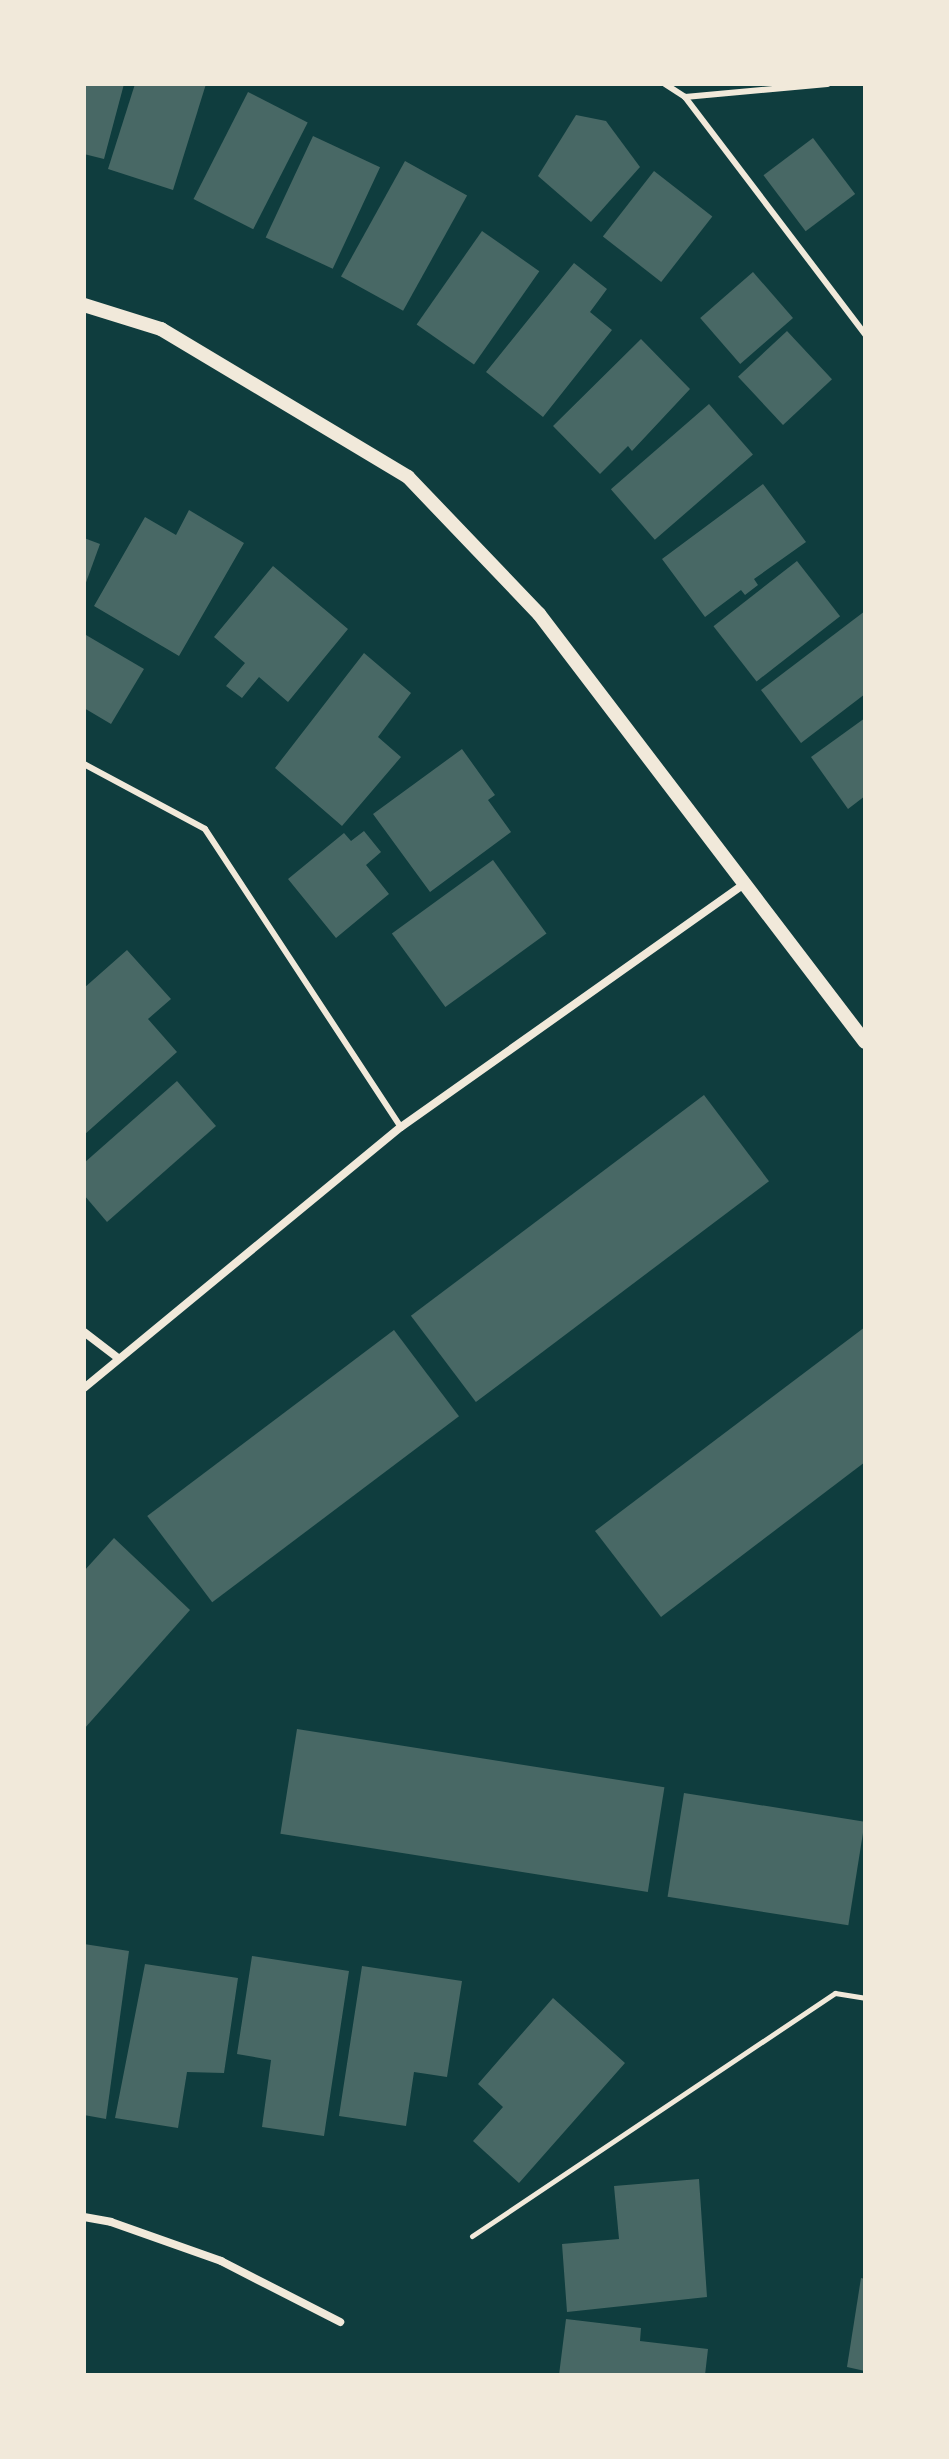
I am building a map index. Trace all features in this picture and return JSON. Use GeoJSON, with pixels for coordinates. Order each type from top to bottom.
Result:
{"type":"FeatureCollection","features":[{"type":"Feature","properties":{"kind":"street"},"geometry":{"type":"LineString","coordinates":[[84,305],[161,329],[408,477],[539,614],[865,1042]]}},
{"type":"Feature","properties":{"kind":"street"},"geometry":{"type":"LineString","coordinates":[[84,1388],[401,1127],[744,884]]}},
{"type":"Feature","properties":{"kind":"street"},"geometry":{"type":"LineString","coordinates":[[84,1332],[118,1358]]}},
{"type":"Feature","properties":{"kind":"street"},"geometry":{"type":"LineString","coordinates":[[84,2217],[111,2222],[221,2261],[340,2322]]}},
{"type":"Feature","properties":{"kind":"lane"},"geometry":{"type":"LineString","coordinates":[[665,84],[685,97],[865,334]]}},
{"type":"Feature","properties":{"kind":"lane"},"geometry":{"type":"LineString","coordinates":[[685,97],[827,84]]}},
{"type":"Feature","properties":{"kind":"lane"},"geometry":{"type":"LineString","coordinates":[[84,764],[205,829],[401,1127]]}},
{"type":"Feature","properties":{"kind":"path"},"geometry":{"type":"LineString","coordinates":[[472,2236],[835,1993],[865,1998]]}},
{"type":"Feature","properties":{"kind":"building"},"geometry":{"type":"Polygon","coordinates":[[[84,84],[124,84],[104,159],[84,154],[84,84]]]}},
{"type":"Feature","properties":{"kind":"building"},"geometry":{"type":"Polygon","coordinates":[[[135,84],[206,84],[173,190],[108,169],[135,84]]]}},
{"type":"Feature","properties":{"kind":"building"},"geometry":{"type":"Polygon","coordinates":[[[248,92],[308,122],[253,229],[194,199],[248,92]]]}},
{"type":"Feature","properties":{"kind":"building"},"geometry":{"type":"Polygon","coordinates":[[[576,115],[606,121],[640,167],[591,222],[538,176],[576,115]]]}},
{"type":"Feature","properties":{"kind":"building"},"geometry":{"type":"Polygon","coordinates":[[[313,136],[380,167],[333,269],[266,238],[313,136]]]}},
{"type":"Feature","properties":{"kind":"building"},"geometry":{"type":"Polygon","coordinates":[[[813,138],[855,194],[806,231],[763,175],[813,138]]]}},
{"type":"Feature","properties":{"kind":"building"},"geometry":{"type":"Polygon","coordinates":[[[405,161],[467,195],[403,311],[341,276],[405,161]]]}},
{"type":"Feature","properties":{"kind":"building"},"geometry":{"type":"Polygon","coordinates":[[[654,171],[712,217],[661,282],[603,236],[654,171]]]}},
{"type":"Feature","properties":{"kind":"building"},"geometry":{"type":"Polygon","coordinates":[[[482,231],[539,271],[474,365],[417,324],[482,231]]]}},
{"type":"Feature","properties":{"kind":"building"},"geometry":{"type":"Polygon","coordinates":[[[574,263],[607,289],[590,312],[612,330],[543,417],[486,372],[574,263]]]}},
{"type":"Feature","properties":{"kind":"building"},"geometry":{"type":"Polygon","coordinates":[[[753,272],[793,318],[740,364],[700,318],[753,272]]]}},
{"type":"Feature","properties":{"kind":"building"},"geometry":{"type":"Polygon","coordinates":[[[787,331],[832,379],[783,425],[738,377],[787,331]]]}},
{"type":"Feature","properties":{"kind":"building"},"geometry":{"type":"Polygon","coordinates":[[[641,339],[690,389],[632,451],[628,446],[600,474],[553,426],[641,339]]]}},
{"type":"Feature","properties":{"kind":"building"},"geometry":{"type":"Polygon","coordinates":[[[709,404],[753,455],[655,540],[611,489],[709,404]]]}},
{"type":"Feature","properties":{"kind":"building"},"geometry":{"type":"Polygon","coordinates":[[[763,484],[806,542],[754,579],[758,585],[745,595],[741,590],[705,617],[662,559],[763,484]]]}},
{"type":"Feature","properties":{"kind":"building"},"geometry":{"type":"Polygon","coordinates":[[[189,510],[244,543],[179,656],[94,606],[145,517],[176,535],[189,510]]]}},
{"type":"Feature","properties":{"kind":"building"},"geometry":{"type":"Polygon","coordinates":[[[84,538],[100,544],[84,588],[84,538]]]}},
{"type":"Feature","properties":{"kind":"building"},"geometry":{"type":"Polygon","coordinates":[[[797,561],[840,616],[757,681],[713,626],[797,561]]]}},
{"type":"Feature","properties":{"kind":"building"},"geometry":{"type":"Polygon","coordinates":[[[273,566],[348,629],[288,702],[259,677],[242,698],[226,686],[245,663],[214,637],[273,566]]]}},
{"type":"Feature","properties":{"kind":"building"},"geometry":{"type":"Polygon","coordinates":[[[865,611],[865,694],[801,743],[761,690],[865,611]]]}},
{"type":"Feature","properties":{"kind":"building"},"geometry":{"type":"Polygon","coordinates":[[[86,635],[144,669],[111,724],[84,708],[86,635]]]}},
{"type":"Feature","properties":{"kind":"building"},"geometry":{"type":"Polygon","coordinates":[[[364,653],[411,693],[378,737],[401,757],[342,826],[275,768],[364,653]]]}},
{"type":"Feature","properties":{"kind":"building"},"geometry":{"type":"Polygon","coordinates":[[[865,718],[865,796],[848,809],[811,757],[865,718]]]}},
{"type":"Feature","properties":{"kind":"building"},"geometry":{"type":"Polygon","coordinates":[[[462,749],[495,795],[488,800],[511,832],[430,892],[373,814],[462,749]]]}},
{"type":"Feature","properties":{"kind":"building"},"geometry":{"type":"Polygon","coordinates":[[[364,831],[381,852],[366,865],[389,894],[336,938],[288,879],[344,833],[351,841],[364,831]]]}},
{"type":"Feature","properties":{"kind":"building"},"geometry":{"type":"Polygon","coordinates":[[[493,860],[546,934],[445,1007],[392,933],[493,860]]]}},
{"type":"Feature","properties":{"kind":"building"},"geometry":{"type":"Polygon","coordinates":[[[127,950],[171,999],[148,1019],[177,1052],[84,1135],[84,988],[127,950]]]}},
{"type":"Feature","properties":{"kind":"building"},"geometry":{"type":"Polygon","coordinates":[[[177,1081],[216,1126],[107,1222],[84,1195],[84,1163],[177,1081]]]}},
{"type":"Feature","properties":{"kind":"building"},"geometry":{"type":"Polygon","coordinates":[[[704,1095],[769,1181],[476,1402],[411,1316],[704,1095]]]}},
{"type":"Feature","properties":{"kind":"building"},"geometry":{"type":"Polygon","coordinates":[[[865,1327],[865,1462],[661,1617],[595,1531],[865,1327]]]}},
{"type":"Feature","properties":{"kind":"building"},"geometry":{"type":"Polygon","coordinates":[[[394,1330],[459,1416],[212,1602],[147,1516],[394,1330]]]}},
{"type":"Feature","properties":{"kind":"building"},"geometry":{"type":"Polygon","coordinates":[[[114,1538],[190,1610],[84,1729],[84,1571],[114,1538]]]}},
{"type":"Feature","properties":{"kind":"building"},"geometry":{"type":"Polygon","coordinates":[[[297,1729],[664,1787],[648,1892],[280,1834],[297,1729]]]}},
{"type":"Feature","properties":{"kind":"building"},"geometry":{"type":"Polygon","coordinates":[[[684,1793],[865,1822],[848,1925],[668,1897],[684,1793]]]}},
{"type":"Feature","properties":{"kind":"building"},"geometry":{"type":"Polygon","coordinates":[[[84,1944],[129,1951],[106,2119],[84,2115],[84,1944]]]}},
{"type":"Feature","properties":{"kind":"building"},"geometry":{"type":"Polygon","coordinates":[[[252,1956],[349,1971],[324,2136],[262,2127],[271,2060],[237,2054],[252,1956]]]}},
{"type":"Feature","properties":{"kind":"building"},"geometry":{"type":"Polygon","coordinates":[[[145,1964],[238,1978],[224,2073],[187,2072],[178,2128],[115,2118],[145,1964]]]}},
{"type":"Feature","properties":{"kind":"building"},"geometry":{"type":"Polygon","coordinates":[[[362,1966],[462,1981],[447,2077],[414,2072],[406,2126],[339,2116],[362,1966]]]}},
{"type":"Feature","properties":{"kind":"building"},"geometry":{"type":"Polygon","coordinates":[[[553,1998],[625,2063],[519,2183],[473,2141],[503,2107],[478,2084],[553,1998]]]}},
{"type":"Feature","properties":{"kind":"building"},"geometry":{"type":"Polygon","coordinates":[[[699,2179],[707,2297],[567,2312],[562,2244],[619,2239],[614,2186],[699,2179]]]}},
{"type":"Feature","properties":{"kind":"building"},"geometry":{"type":"Polygon","coordinates":[[[861,2278],[865,2279],[865,2371],[847,2367],[861,2278]]]}},
{"type":"Feature","properties":{"kind":"building"},"geometry":{"type":"Polygon","coordinates":[[[566,2319],[641,2328],[640,2341],[708,2349],[705,2375],[559,2375],[566,2319]]]}}]}
